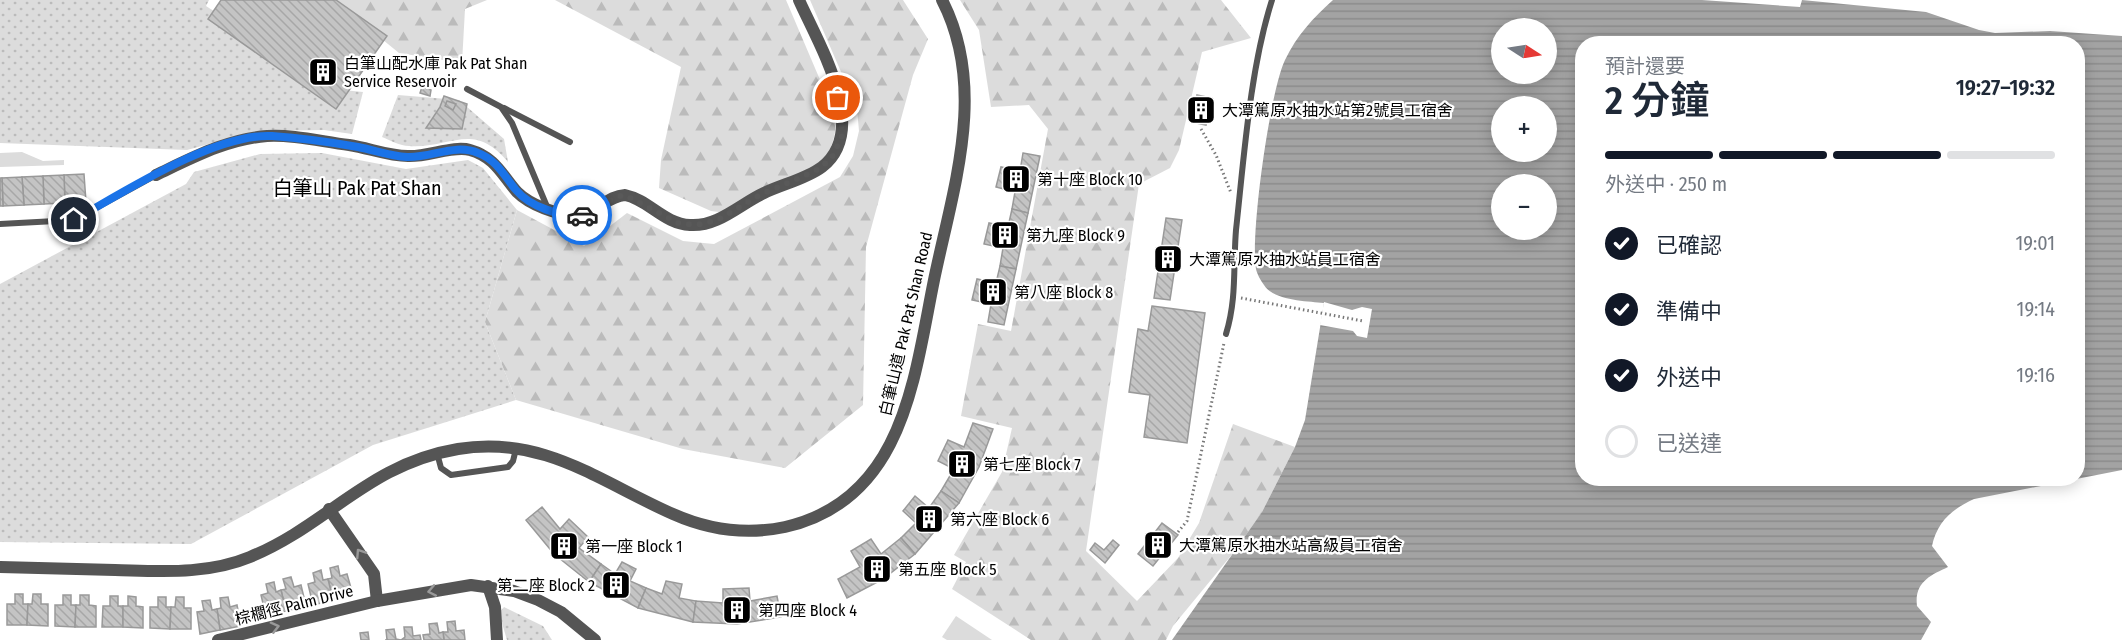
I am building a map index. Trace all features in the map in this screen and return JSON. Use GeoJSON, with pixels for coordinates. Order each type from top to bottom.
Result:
{"type":"FeatureCollection","features":[{"type":"Feature","properties":{"kind":"street"},"geometry":{"type":"LineString","coordinates":[[156,175],[218,146],[270,136],[359,147],[406,157],[440,154],[458,148],[490,159],[524,198],[549,209],[572,215],[585,214],[597,210],[613,198],[625,195],[672,221],[684,224],[704,224],[718,220],[770,190],[821,168],[838,150],[843,123],[831,71],[799,0]]}},
{"type":"Feature","properties":{"kind":"street","name":"白筆山道 Pak Pat Shan Road"},"geometry":{"type":"LineString","coordinates":[[0,567],[178,571],[215,567],[264,550],[390,469],[437,453],[478,447],[516,448],[568,461],[677,516],[725,530],[772,530],[805,521],[836,505],[867,480],[887,452],[908,404],[963,136],[966,100],[964,62],[957,36],[942,0]]}},
{"type":"Feature","properties":{"kind":"street","name":"棕櫚徑 Palm Drive"},"geometry":{"type":"LineString","coordinates":[[329,509],[374,574],[377,601]]}},
{"type":"Feature","properties":{"kind":"street","name":"棕櫚徑 Palm Drive"},"geometry":{"type":"LineString","coordinates":[[218,640],[377,601],[454,586],[489,586],[538,600],[561,612],[595,640]]}},
{"type":"Feature","properties":{"kind":"street"},"geometry":{"type":"LineString","coordinates":[[489,586],[495,607],[497,640]]}},
{"type":"Feature","properties":{"kind":"lane"},"geometry":{"type":"LineString","coordinates":[[1226,334],[1235,297],[1236,231],[1254,78],[1262,32],[1272,0]]}},
{"type":"Feature","properties":{"kind":"lane"},"geometry":{"type":"LineString","coordinates":[[467,89],[570,142]]}},
{"type":"Feature","properties":{"kind":"lane"},"geometry":{"type":"LineString","coordinates":[[501,107],[520,137],[549,209]]}},
{"type":"Feature","properties":{"kind":"lane"},"geometry":{"type":"LineString","coordinates":[[0,224],[74,220],[156,175]]}},
{"type":"Feature","properties":{"kind":"lane"},"geometry":{"type":"LineString","coordinates":[[437,453],[441,468],[451,475],[508,467],[513,461],[516,448]]}},
{"type":"Feature","properties":{"kind":"path"},"geometry":{"type":"LineString","coordinates":[[1201,129],[1216,155],[1228,191],[1241,202]]}},
{"type":"Feature","properties":{"kind":"path"},"geometry":{"type":"LineString","coordinates":[[1235,297],[1363,321]]}},
{"type":"Feature","properties":{"kind":"path"},"geometry":{"type":"LineString","coordinates":[[1178,532],[1187,521],[1226,334]]}},
{"type":"Feature","properties":{"kind":"green space"},"geometry":{"type":"Polygon","coordinates":[[[0,0],[209,0],[206,6],[333,89],[363,92],[352,134],[324,130],[257,131],[187,150],[0,143],[0,0]]]}},
{"type":"Feature","properties":{"kind":"green space"},"geometry":{"type":"Polygon","coordinates":[[[334,0],[487,0],[465,9],[462,63],[399,53],[334,0]]]}},
{"type":"Feature","properties":{"kind":"green space"},"geometry":{"type":"Polygon","coordinates":[[[555,0],[786,0],[835,115],[834,139],[824,161],[727,213],[711,211],[659,188],[661,160],[681,67],[555,0]]]}},
{"type":"Feature","properties":{"kind":"green space"},"geometry":{"type":"Polygon","coordinates":[[[810,0],[903,0],[928,39],[913,75],[866,247],[863,405],[785,468],[683,449],[516,400],[485,322],[517,210],[584,246],[627,213],[683,241],[714,244],[840,177],[853,156],[859,131],[857,109],[810,0]]]}},
{"type":"Feature","properties":{"kind":"green space"},"geometry":{"type":"Polygon","coordinates":[[[960,0],[1221,0],[1251,38],[1202,52],[1179,150],[1170,168],[1139,184],[1086,551],[1137,601],[1178,558],[1199,523],[1233,424],[1295,447],[1262,512],[1234,552],[1173,626],[1166,640],[1031,640],[952,589],[966,562],[954,555],[1002,472],[1012,428],[961,416],[978,324],[1011,331],[1048,129],[1029,105],[991,107],[979,30],[960,0]]]}},
{"type":"Feature","properties":{"kind":"green space"},"geometry":{"type":"Polygon","coordinates":[[[398,95],[459,100],[504,139],[508,162],[495,149],[484,142],[472,139],[409,146],[382,137],[398,95]]]}},
{"type":"Feature","properties":{"kind":"green space"},"geometry":{"type":"Polygon","coordinates":[[[22,152],[43,161],[64,160],[64,165],[0,167],[0,153],[22,152]]]}},
{"type":"Feature","properties":{"kind":"green space"},"geometry":{"type":"Polygon","coordinates":[[[322,153],[406,169],[468,160],[483,168],[517,210],[485,322],[516,400],[373,445],[191,544],[0,542],[0,284],[186,184],[194,172],[260,154],[322,153]]]}},
{"type":"Feature","properties":{"kind":"green space"},"geometry":{"type":"Polygon","coordinates":[[[504,607],[543,626],[552,640],[507,640],[499,613],[504,607]]]}},
{"type":"Feature","properties":{"kind":"green space"},"geometry":{"type":"Polygon","coordinates":[[[956,616],[992,640],[947,640],[942,637],[956,616]]]}},
{"type":"Feature","properties":{"kind":"shaded area"},"geometry":{"type":"Polygon","coordinates":[[[1333,0],[1702,0],[1800,7],[1802,0],[1926,12],[1995,33],[2050,31],[2122,36],[2122,470],[2085,477],[2085,36],[1575,36],[1575,486],[2040,486],[1974,499],[1952,512],[1942,523],[1932,546],[1948,567],[1925,580],[1918,591],[1917,606],[1931,622],[1921,640],[1172,640],[1262,512],[1295,447],[1305,420],[1324,303],[1283,297],[1269,290],[1256,269],[1255,252],[1259,196],[1273,101],[1285,60],[1306,27],[1333,0]]]}},
{"type":"Feature","properties":{"kind":"pier"},"geometry":{"type":"Polygon","coordinates":[[[1324,302],[1352,310],[1362,307],[1372,309],[1367,338],[1357,336],[1353,331],[1320,325],[1324,302]]]}},
{"type":"Feature","properties":{"kind":"building","name":"白筆山配水庫 Pak Pat Shan Service Reservoir"},"geometry":{"type":"Polygon","coordinates":[[[221,0],[336,0],[387,36],[336,109],[208,19],[221,0]]]}},
{"type":"Feature","properties":{"kind":"building"},"geometry":{"type":"Polygon","coordinates":[[[422,87],[431,90],[430,96],[420,93],[422,87]]]}},
{"type":"Feature","properties":{"kind":"building","name":"大潭篤原水抽水站第2號員工宿舍"},"geometry":{"type":"Polygon","coordinates":[[[1197,95],[1212,98],[1206,125],[1191,122],[1197,95]]]}},
{"type":"Feature","properties":{"kind":"building"},"geometry":{"type":"Polygon","coordinates":[[[444,96],[467,104],[462,129],[426,128],[440,107],[444,96]]]}},
{"type":"Feature","properties":{"kind":"building"},"geometry":{"type":"Polygon","coordinates":[[[447,101],[456,104],[453,110],[445,106],[447,101]]]}},
{"type":"Feature","properties":{"kind":"building","name":"第十座 Block 10"},"geometry":{"type":"Polygon","coordinates":[[[1023,153],[1040,156],[1028,213],[1012,209],[1015,192],[996,187],[1001,167],[1020,171],[1023,153]]]}},
{"type":"Feature","properties":{"kind":"building"},"geometry":{"type":"Polygon","coordinates":[[[84,174],[86,202],[65,203],[64,175],[84,174]]]}},
{"type":"Feature","properties":{"kind":"building"},"geometry":{"type":"Polygon","coordinates":[[[64,175],[65,203],[44,204],[43,176],[64,175]]]}},
{"type":"Feature","properties":{"kind":"building"},"geometry":{"type":"Polygon","coordinates":[[[43,176],[44,204],[24,205],[22,177],[43,176]]]}},
{"type":"Feature","properties":{"kind":"building"},"geometry":{"type":"Polygon","coordinates":[[[22,177],[24,205],[3,206],[2,178],[22,177]]]}},
{"type":"Feature","properties":{"kind":"building"},"geometry":{"type":"Polygon","coordinates":[[[0,178],[2,178],[3,206],[0,206],[0,178]]]}},
{"type":"Feature","properties":{"kind":"building","name":"第九座 Block 9"},"geometry":{"type":"Polygon","coordinates":[[[1012,209],[1028,213],[1016,269],[1000,266],[1003,248],[984,244],[989,223],[1008,227],[1012,209]]]}},
{"type":"Feature","properties":{"kind":"building","name":"大潭篤原水抽水站員工宿舍"},"geometry":{"type":"Polygon","coordinates":[[[1166,218],[1182,220],[1170,300],[1154,298],[1166,218]]]}},
{"type":"Feature","properties":{"kind":"building","name":"第八座 Block 8"},"geometry":{"type":"Polygon","coordinates":[[[1000,266],[1016,269],[1004,325],[988,322],[991,304],[972,300],[977,279],[996,283],[1000,266]]]}},
{"type":"Feature","properties":{"kind":"building"},"geometry":{"type":"Polygon","coordinates":[[[1152,306],[1205,313],[1187,443],[1144,437],[1150,395],[1129,392],[1138,329],[1148,331],[1152,306]]]}},
{"type":"Feature","properties":{"kind":"building","name":"第七座 Block 7"},"geometry":{"type":"Polygon","coordinates":[[[973,423],[993,429],[979,467],[959,503],[941,491],[954,469],[938,461],[948,440],[964,447],[973,423]]]}},
{"type":"Feature","properties":{"kind":"building","name":"第六座 Block 6"},"geometry":{"type":"Polygon","coordinates":[[[941,491],[959,503],[915,554],[901,538],[916,523],[903,511],[915,496],[929,508],[941,491]]]}},
{"type":"Feature","properties":{"kind":"building","name":"第一座 Block 1"},"geometry":{"type":"Polygon","coordinates":[[[542,507],[560,529],[569,519],[588,537],[579,548],[601,564],[589,582],[554,554],[526,520],[542,507]]]}},
{"type":"Feature","properties":{"kind":"building","name":"大潭篤原水抽水站高級員工宿舍"},"geometry":{"type":"Polygon","coordinates":[[[1162,523],[1178,535],[1153,566],[1138,554],[1162,523]]]}},
{"type":"Feature","properties":{"kind":"building","name":"第五座 Block 5"},"geometry":{"type":"Polygon","coordinates":[[[901,538],[915,554],[883,579],[847,598],[838,579],[860,567],[851,551],[871,539],[881,554],[901,538]]]}},
{"type":"Feature","properties":{"kind":"building"},"geometry":{"type":"Polygon","coordinates":[[[1113,540],[1119,545],[1105,563],[1090,550],[1095,543],[1104,550],[1113,540]]]}},
{"type":"Feature","properties":{"kind":"building","name":"第二座 Block 2"},"geometry":{"type":"Polygon","coordinates":[[[622,562],[636,569],[630,581],[646,588],[638,608],[589,582],[601,564],[615,574],[622,562]]]}},
{"type":"Feature","properties":{"kind":"building"},"geometry":{"type":"Polygon","coordinates":[[[338,566],[340,576],[347,574],[353,595],[333,600],[328,579],[332,578],[330,568],[338,566]]]}},
{"type":"Feature","properties":{"kind":"building"},"geometry":{"type":"Polygon","coordinates":[[[321,570],[323,580],[328,579],[333,600],[313,605],[308,584],[315,582],[313,573],[321,570]]]}},
{"type":"Feature","properties":{"kind":"building"},"geometry":{"type":"Polygon","coordinates":[[[291,577],[294,587],[301,585],[306,606],[286,611],[281,590],[286,589],[283,579],[291,577]]]}},
{"type":"Feature","properties":{"kind":"building"},"geometry":{"type":"Polygon","coordinates":[[[666,581],[682,584],[679,598],[696,601],[693,622],[638,608],[646,588],[662,594],[666,581]]]}},
{"type":"Feature","properties":{"kind":"building"},"geometry":{"type":"Polygon","coordinates":[[[274,582],[276,592],[281,590],[286,611],[266,616],[261,595],[268,593],[266,584],[274,582]]]}},
{"type":"Feature","properties":{"kind":"building","name":"第四座 Block 4"},"geometry":{"type":"Polygon","coordinates":[[[749,588],[750,601],[777,596],[781,617],[737,624],[693,622],[696,601],[723,603],[723,589],[749,588]]]}},
{"type":"Feature","properties":{"kind":"building"},"geometry":{"type":"Polygon","coordinates":[[[15,594],[23,594],[23,604],[28,604],[27,625],[7,625],[7,604],[15,604],[15,594]]]}},
{"type":"Feature","properties":{"kind":"building"},"geometry":{"type":"Polygon","coordinates":[[[33,594],[41,594],[41,604],[48,604],[48,626],[27,625],[28,604],[32,604],[33,594]]]}},
{"type":"Feature","properties":{"kind":"building"},"geometry":{"type":"Polygon","coordinates":[[[63,595],[71,595],[71,605],[76,605],[75,627],[55,626],[55,605],[63,605],[63,595]]]}},
{"type":"Feature","properties":{"kind":"building"},"geometry":{"type":"Polygon","coordinates":[[[80,595],[89,595],[89,605],[96,606],[96,627],[75,627],[76,605],[80,605],[80,595]]]}},
{"type":"Feature","properties":{"kind":"building"},"geometry":{"type":"Polygon","coordinates":[[[110,596],[118,596],[118,606],[123,606],[123,627],[102,627],[103,606],[110,606],[110,596]]]}},
{"type":"Feature","properties":{"kind":"building"},"geometry":{"type":"Polygon","coordinates":[[[128,596],[136,597],[136,606],[143,607],[143,628],[123,627],[123,606],[128,606],[128,596]]]}},
{"type":"Feature","properties":{"kind":"building"},"geometry":{"type":"Polygon","coordinates":[[[158,597],[166,597],[166,607],[171,607],[170,629],[150,628],[150,607],[158,607],[158,597]]]}},
{"type":"Feature","properties":{"kind":"building"},"geometry":{"type":"Polygon","coordinates":[[[176,597],[184,597],[184,608],[191,608],[191,629],[170,629],[171,607],[175,607],[176,597]]]}},
{"type":"Feature","properties":{"kind":"building"},"geometry":{"type":"Polygon","coordinates":[[[228,597],[230,607],[237,605],[241,626],[220,630],[217,609],[221,608],[220,598],[228,597]]]}},
{"type":"Feature","properties":{"kind":"building"},"geometry":{"type":"Polygon","coordinates":[[[210,600],[212,610],[217,609],[220,630],[200,634],[197,612],[204,611],[202,601],[210,600]]]}},
{"type":"Feature","properties":{"kind":"building"},"geometry":{"type":"Polygon","coordinates":[[[455,621],[456,631],[464,630],[465,640],[444,640],[443,632],[448,632],[447,622],[455,621]]]}},
{"type":"Feature","properties":{"kind":"building"},"geometry":{"type":"Polygon","coordinates":[[[437,623],[439,633],[443,632],[444,640],[424,640],[423,635],[430,634],[429,624],[437,623]]]}},
{"type":"Feature","properties":{"kind":"building"},"geometry":{"type":"Polygon","coordinates":[[[404,627],[412,627],[413,636],[420,635],[421,640],[401,640],[405,637],[404,627]]]}},
{"type":"Feature","properties":{"kind":"building"},"geometry":{"type":"Polygon","coordinates":[[[394,629],[396,639],[401,640],[387,640],[386,630],[394,629]]]}},
{"type":"Feature","properties":{"kind":"building"},"geometry":{"type":"Polygon","coordinates":[[[368,632],[369,640],[361,640],[360,633],[368,632]]]}},
{"type":"Feature","properties":{"kind":"way so far"},"geometry":{"type":"LineString","coordinates":[[582,215],[601,208],[613,198],[625,195],[633,197],[660,216],[678,223],[697,225],[718,220],[760,195],[821,168],[831,159],[838,150],[843,134],[838,98]]}},
{"type":"Feature","properties":{"kind":"place","name":"白筆山配水庫 Pak Pat Shan Service Reservoir"},"geometry":{"type":"Point","coordinates":[323,72]}},
{"type":"Feature","properties":{"kind":"place","name":"大潭篤原水抽水站第2號員工宿舍"},"geometry":{"type":"Point","coordinates":[1201,110]}},
{"type":"Feature","properties":{"kind":"place","name":"第十座 Block 10"},"geometry":{"type":"Point","coordinates":[1016,179]}},
{"type":"Feature","properties":{"kind":"place","name":"第九座 Block 9"},"geometry":{"type":"Point","coordinates":[1005,235]}},
{"type":"Feature","properties":{"kind":"place","name":"大潭篤原水抽水站員工宿舍"},"geometry":{"type":"Point","coordinates":[1168,259]}},
{"type":"Feature","properties":{"kind":"place","name":"第八座 Block 8"},"geometry":{"type":"Point","coordinates":[993,292]}},
{"type":"Feature","properties":{"kind":"place","name":"第七座 Block 7"},"geometry":{"type":"Point","coordinates":[962,464]}},
{"type":"Feature","properties":{"kind":"place","name":"第六座 Block 6"},"geometry":{"type":"Point","coordinates":[929,519]}},
{"type":"Feature","properties":{"kind":"place","name":"大潭篤原水抽水站高級員工宿舍"},"geometry":{"type":"Point","coordinates":[1158,545]}},
{"type":"Feature","properties":{"kind":"place","name":"第一座 Block 1"},"geometry":{"type":"Point","coordinates":[564,546]}},
{"type":"Feature","properties":{"kind":"place","name":"第五座 Block 5"},"geometry":{"type":"Point","coordinates":[877,569]}},
{"type":"Feature","properties":{"kind":"place","name":"第二座 Block 2"},"geometry":{"type":"Point","coordinates":[616,585]}},
{"type":"Feature","properties":{"kind":"place","name":"第四座 Block 4"},"geometry":{"type":"Point","coordinates":[737,610]}},
{"type":"Feature","properties":{"kind":"district","name":"白筆山 Pak Pat Shan"},"geometry":{"type":"Point","coordinates":[357,188]}},
{"type":"Feature","properties":{"kind":"route"},"geometry":{"type":"LineString","coordinates":[[74,220],[138,184],[218,146],[250,138],[270,136],[359,147],[406,157],[440,154],[458,148],[465,149],[490,159],[524,198],[559,213],[582,215]]}}]}
